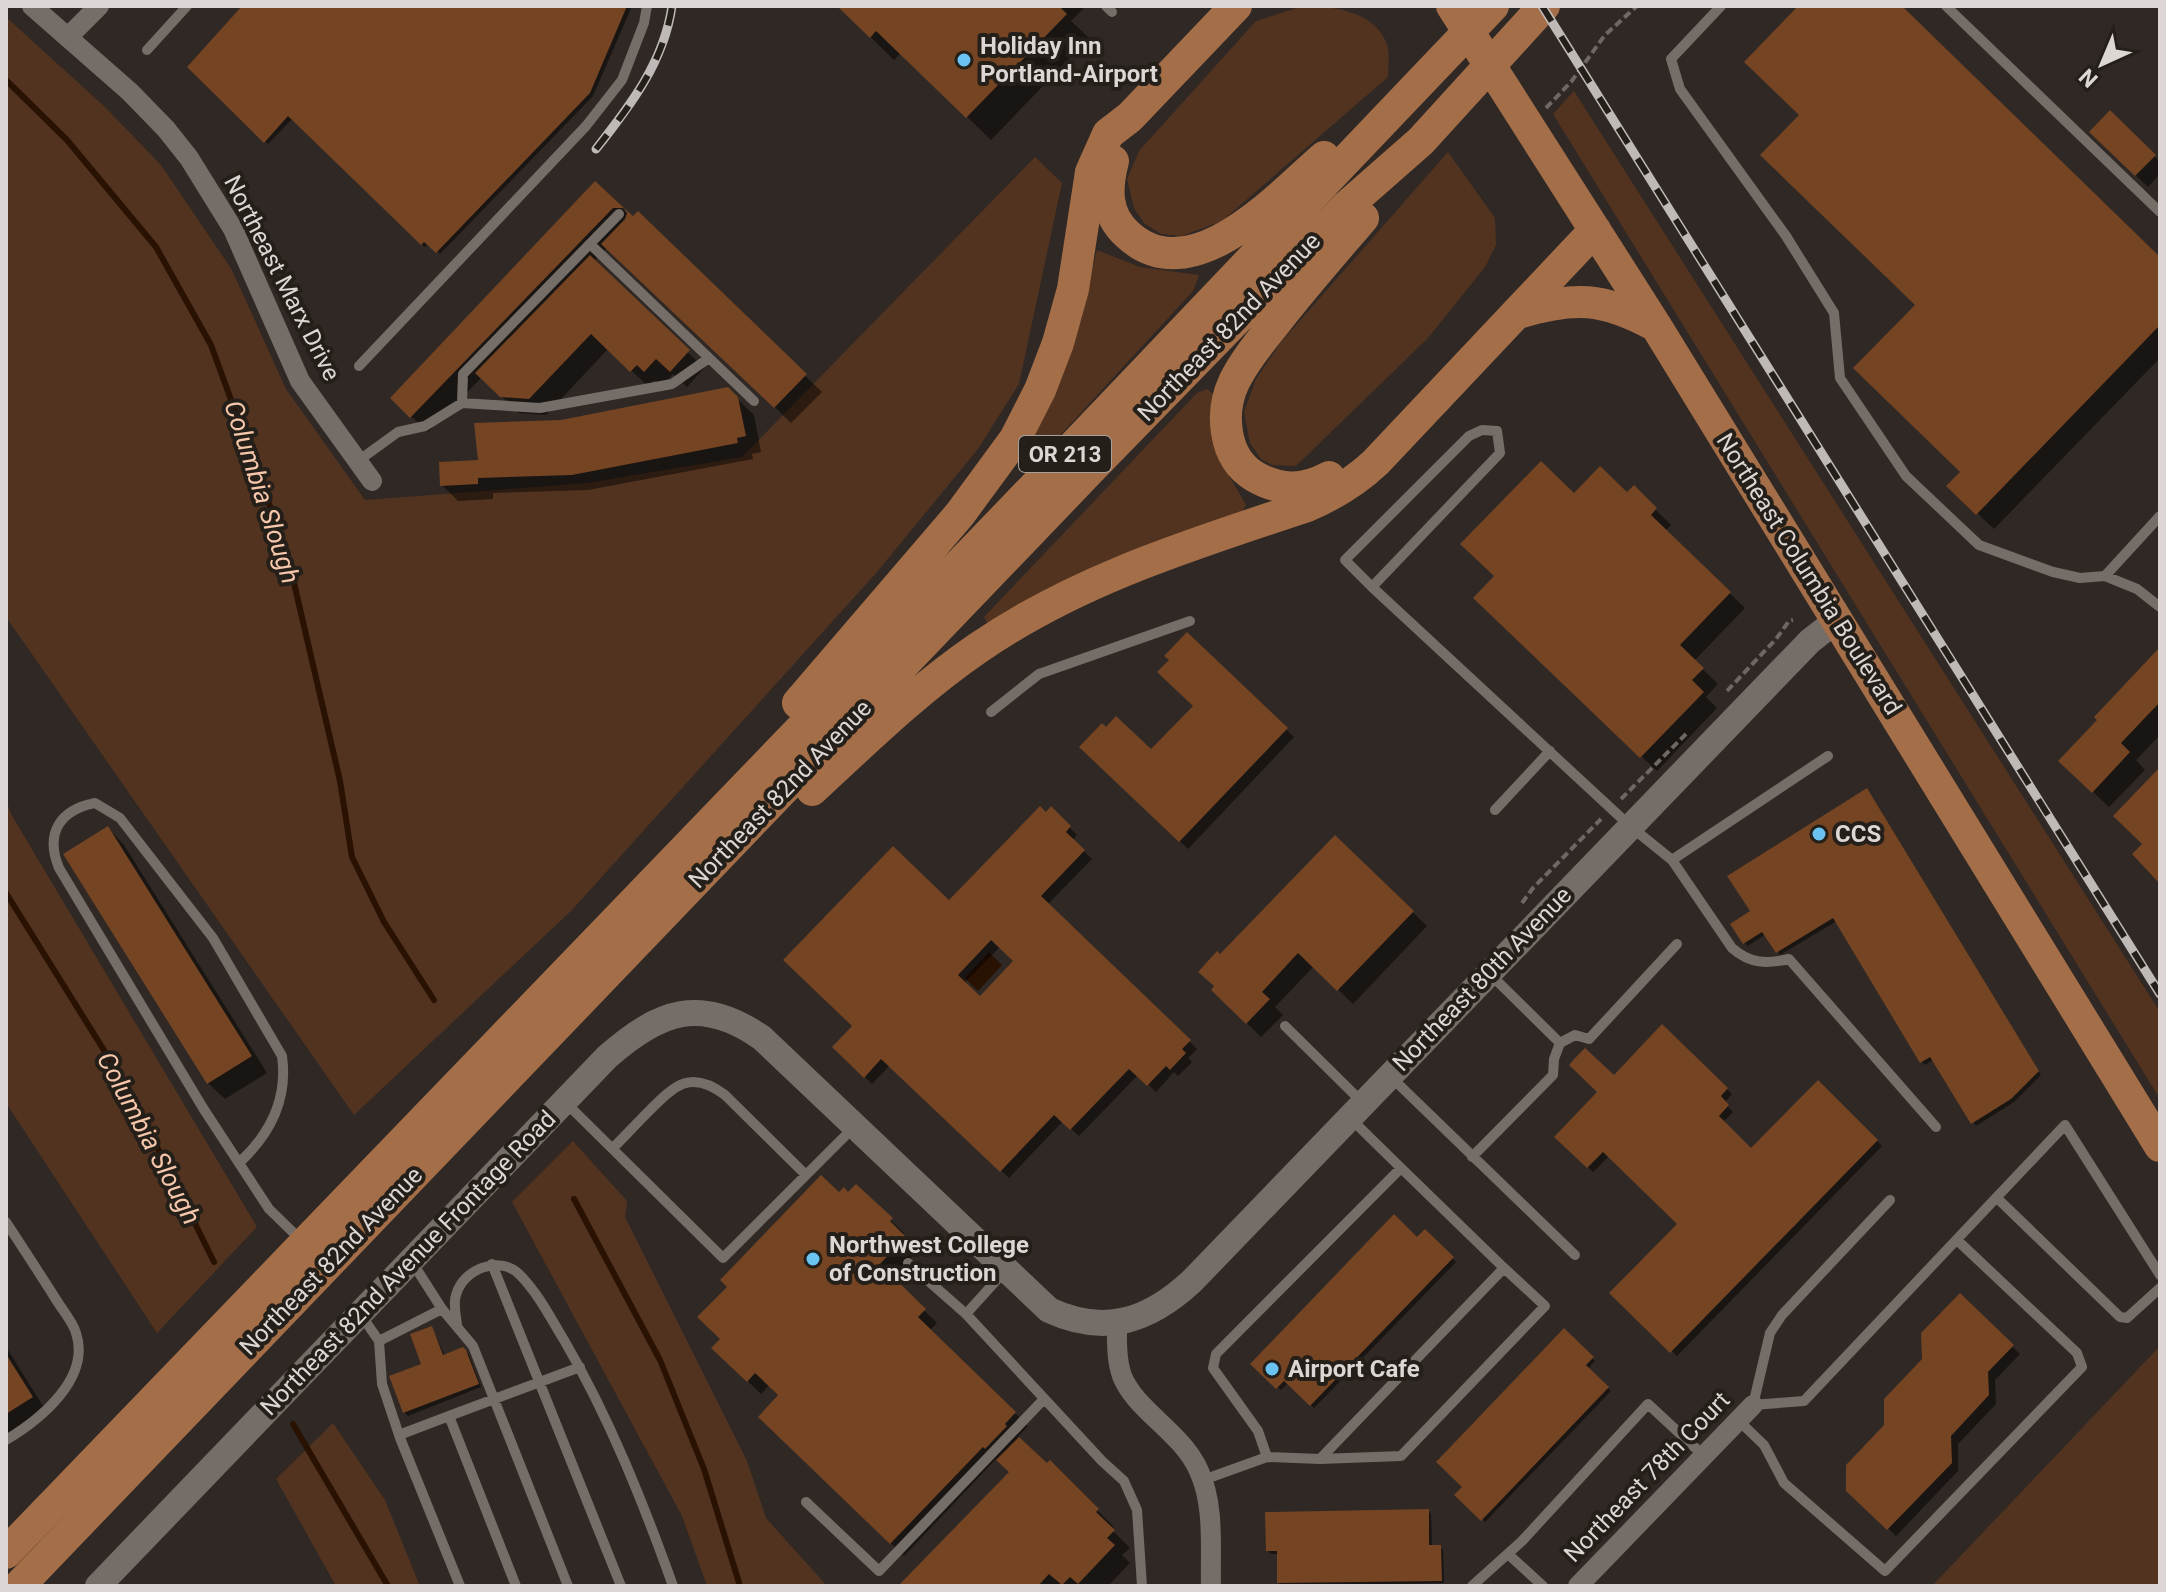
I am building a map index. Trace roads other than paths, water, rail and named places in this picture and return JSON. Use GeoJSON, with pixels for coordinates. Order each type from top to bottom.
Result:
{"type":"FeatureCollection","features":[{"type":"Feature","properties":{"kind":"main road"},"geometry":{"type":"LineString","coordinates":[[664,871],[758,749],[960,514],[1015,439],[1040,390],[1058,343],[1073,289],[1094,164],[1108,134],[1130,117],[1236,6]]}},
{"type":"Feature","properties":{"kind":"main road","name":"Northeast Columbia Boulevard"},"geometry":{"type":"LineString","coordinates":[[1452,6],[1537,114],[1590,222],[2160,1146]]}},
{"type":"Feature","properties":{"kind":"main road","name":"Northeast 82nd Avenue"},"geometry":{"type":"LineString","coordinates":[[646,912],[664,871],[1493,6]]}},
{"type":"Feature","properties":{"kind":"main road","name":"Northeast 82nd Avenue"},"geometry":{"type":"LineString","coordinates":[[6,1553],[316,1254],[646,912],[705,873],[1347,206],[1421,141],[1544,6]]}},
{"type":"Feature","properties":{"kind":"main road"},"geometry":{"type":"LineString","coordinates":[[1130,117],[1108,181],[1107,198],[1118,224],[1139,243],[1160,252],[1178,252],[1219,242],[1243,227],[1341,143],[1415,88]]}},
{"type":"Feature","properties":{"kind":"main road"},"geometry":{"type":"LineString","coordinates":[[1421,141],[1364,217],[1247,359],[1234,383],[1226,419],[1230,447],[1237,462],[1248,473],[1268,484],[1301,488],[1319,482],[1343,467],[1590,222]]}},
{"type":"Feature","properties":{"kind":"main road"},"geometry":{"type":"LineString","coordinates":[[705,873],[806,795],[932,683],[978,648],[1038,611],[1090,584],[1156,557],[1326,498],[1353,481],[1376,462],[1516,314],[1590,222]]}},
{"type":"Feature","properties":{"kind":"main road"},"geometry":{"type":"LineString","coordinates":[[1516,314],[1548,304],[1580,301],[1616,308],[1656,326]]}},
{"type":"Feature","properties":{"kind":"main road","name":"Northeast 82nd Avenue"},"geometry":{"type":"LineString","coordinates":[[19,1586],[316,1254]]}},
{"type":"Feature","properties":{"kind":"street","name":"Northeast Marx Drive"},"geometry":{"type":"LineString","coordinates":[[32,6],[130,92],[189,158],[233,229],[300,381],[372,481]]}},
{"type":"Feature","properties":{"kind":"street"},"geometry":{"type":"LineString","coordinates":[[68,37],[99,6]]}},
{"type":"Feature","properties":{"kind":"street","name":"Northeast 80th Avenue"},"geometry":{"type":"LineString","coordinates":[[752,1030],[1049,1310],[1080,1322],[1117,1321],[1143,1315],[1172,1300],[1810,641],[1837,620]]}},
{"type":"Feature","properties":{"kind":"street","name":"Northeast 82nd Avenue Frontage Road"},"geometry":{"type":"LineString","coordinates":[[98,1586],[618,1047],[656,1021],[682,1013],[720,1016],[752,1030]]}},
{"type":"Feature","properties":{"kind":"street"},"geometry":{"type":"LineString","coordinates":[[1117,1321],[1122,1376],[1133,1393],[1179,1439],[1203,1480],[1209,1513],[1211,1586]]}},
{"type":"Feature","properties":{"kind":"street","name":"Northeast 78th Court"},"geometry":{"type":"LineString","coordinates":[[1578,1586],[1753,1405]]}},
{"type":"Feature","properties":{"kind":"lane"},"geometry":{"type":"LineString","coordinates":[[147,50],[187,6]]}},
{"type":"Feature","properties":{"kind":"lane"},"geometry":{"type":"LineString","coordinates":[[359,366],[586,126],[622,80],[644,23],[647,6]]}},
{"type":"Feature","properties":{"kind":"lane"},"geometry":{"type":"LineString","coordinates":[[1721,6],[1671,59],[1680,89],[1786,236],[1834,313],[1840,378],[1906,476],[1979,545],[2053,572],[2080,578],[2105,576],[2137,589],[2160,607]]}},
{"type":"Feature","properties":{"kind":"lane"},"geometry":{"type":"LineString","coordinates":[[1946,6],[2160,212]]}},
{"type":"Feature","properties":{"kind":"lane"},"geometry":{"type":"LineString","coordinates":[[462,403],[463,374],[619,214]]}},
{"type":"Feature","properties":{"kind":"lane"},"geometry":{"type":"LineString","coordinates":[[590,244],[754,401]]}},
{"type":"Feature","properties":{"kind":"lane"},"geometry":{"type":"LineString","coordinates":[[358,461],[398,432],[425,426],[462,403],[540,408],[657,387],[672,384],[709,358]]}},
{"type":"Feature","properties":{"kind":"lane"},"geometry":{"type":"LineString","coordinates":[[1372,587],[1500,453],[1497,431],[1482,430],[1469,436],[1345,560],[1372,587],[1610,808],[1672,860],[1732,948],[1742,957],[1766,964],[1789,959],[1936,1127]]}},
{"type":"Feature","properties":{"kind":"lane"},"geometry":{"type":"LineString","coordinates":[[2105,576],[2160,516]]}},
{"type":"Feature","properties":{"kind":"lane"},"geometry":{"type":"LineString","coordinates":[[991,712],[1039,674],[1190,621]]}},
{"type":"Feature","properties":{"kind":"lane"},"geometry":{"type":"LineString","coordinates":[[1495,810],[1550,751]]}},
{"type":"Feature","properties":{"kind":"lane"},"geometry":{"type":"LineString","coordinates":[[1672,860],[1828,756]]}},
{"type":"Feature","properties":{"kind":"lane"},"geometry":{"type":"LineString","coordinates":[[240,1162],[260,1144],[275,1119],[285,1074],[282,1056],[213,938],[120,818],[95,803],[82,806],[69,814],[53,835],[52,851],[59,868],[203,1108],[269,1209],[316,1254]]}},
{"type":"Feature","properties":{"kind":"lane"},"geometry":{"type":"LineString","coordinates":[[1472,1157],[1553,1075],[1560,1043],[1575,1035],[1589,1039],[1677,944]]}},
{"type":"Feature","properties":{"kind":"lane"},"geometry":{"type":"LineString","coordinates":[[1489,973],[1560,1043]]}},
{"type":"Feature","properties":{"kind":"lane"},"geometry":{"type":"LineString","coordinates":[[1203,1480],[1267,1457],[1401,1456],[1545,1306],[1401,1168],[1285,1026]]}},
{"type":"Feature","properties":{"kind":"lane"},"geometry":{"type":"LineString","coordinates":[[1390,1075],[1575,1255]]}},
{"type":"Feature","properties":{"kind":"lane"},"geometry":{"type":"LineString","coordinates":[[613,1148],[675,1086],[698,1081],[713,1086],[725,1095],[806,1175]]}},
{"type":"Feature","properties":{"kind":"lane"},"geometry":{"type":"LineString","coordinates":[[564,1102],[723,1258],[855,1126]]}},
{"type":"Feature","properties":{"kind":"lane"},"geometry":{"type":"LineString","coordinates":[[1890,1200],[1782,1315],[1770,1333],[1753,1405],[1804,1401],[2065,1125],[2160,1275]]}},
{"type":"Feature","properties":{"kind":"lane"},"geometry":{"type":"LineString","coordinates":[[1267,1457],[1258,1431],[1213,1368],[1216,1354],[1401,1168]]}},
{"type":"Feature","properties":{"kind":"lane"},"geometry":{"type":"LineString","coordinates":[[1997,1198],[2120,1317],[2127,1318],[2160,1288]]}},
{"type":"Feature","properties":{"kind":"lane"},"geometry":{"type":"LineString","coordinates":[[6,1222],[76,1331],[80,1355],[75,1372],[63,1390],[37,1418],[6,1440]]}},
{"type":"Feature","properties":{"kind":"lane"},"geometry":{"type":"LineString","coordinates":[[1738,1420],[1764,1445],[1784,1483],[1885,1571],[2082,1367],[2077,1353],[1957,1240]]}},
{"type":"Feature","properties":{"kind":"lane"},"geometry":{"type":"LineString","coordinates":[[411,1260],[442,1309],[473,1346],[568,1586]]}},
{"type":"Feature","properties":{"kind":"lane"},"geometry":{"type":"LineString","coordinates":[[908,1263],[966,1314],[1124,1481],[1137,1510],[1142,1586]]}},
{"type":"Feature","properties":{"kind":"lane"},"geometry":{"type":"LineString","coordinates":[[457,1325],[455,1296],[460,1286],[479,1269],[492,1264],[503,1264],[517,1272],[537,1296],[580,1367],[618,1448],[673,1586]]}},
{"type":"Feature","properties":{"kind":"lane"},"geometry":{"type":"LineString","coordinates":[[492,1264],[621,1586]]}},
{"type":"Feature","properties":{"kind":"lane"},"geometry":{"type":"LineString","coordinates":[[1320,1459],[1504,1268]]}},
{"type":"Feature","properties":{"kind":"lane"},"geometry":{"type":"LineString","coordinates":[[966,1314],[1005,1270]]}},
{"type":"Feature","properties":{"kind":"lane"},"geometry":{"type":"LineString","coordinates":[[379,1341],[442,1309]]}},
{"type":"Feature","properties":{"kind":"lane"},"geometry":{"type":"LineString","coordinates":[[359,1314],[379,1341],[382,1384],[399,1435],[460,1586]]}},
{"type":"Feature","properties":{"kind":"lane"},"geometry":{"type":"LineString","coordinates":[[399,1435],[580,1367]]}},
{"type":"Feature","properties":{"kind":"lane"},"geometry":{"type":"LineString","coordinates":[[806,1502],[879,1571],[1044,1399]]}},
{"type":"Feature","properties":{"kind":"lane"},"geometry":{"type":"LineString","coordinates":[[1472,1586],[1508,1554],[1648,1404],[1704,1456]]}},
{"type":"Feature","properties":{"kind":"lane"},"geometry":{"type":"LineString","coordinates":[[449,1416],[516,1586]]}},
{"type":"Feature","properties":{"kind":"lane"},"geometry":{"type":"LineString","coordinates":[[1508,1554],[1543,1586]]}},
{"type":"Feature","properties":{"kind":"waterway","name":"Columbia Slough"},"geometry":{"type":"LineString","coordinates":[[6,80],[67,140],[156,247],[211,345],[287,553],[340,781],[352,857],[384,922],[434,1000]]}},
{"type":"Feature","properties":{"kind":"waterway","name":"Columbia Slough"},"geometry":{"type":"LineString","coordinates":[[6,893],[130,1092],[214,1262]]}},
{"type":"Feature","properties":{"kind":"waterway","name":"Columbia Slough"},"geometry":{"type":"LineString","coordinates":[[574,1199],[660,1360],[704,1469],[740,1586]]}},
{"type":"Feature","properties":{"kind":"waterway","name":"Columbia Slough"},"geometry":{"type":"LineString","coordinates":[[293,1424],[388,1586]]}},
{"type":"Feature","properties":{"kind":"railway"},"geometry":{"type":"LineString","coordinates":[[596,149],[644,82],[662,46],[672,6]]}},
{"type":"Feature","properties":{"kind":"railway"},"geometry":{"type":"LineString","coordinates":[[1542,6],[2160,994]]}},
{"type":"Feature","properties":{"kind":"place","name":"Holiday Inn Portland-Airport"},"geometry":{"type":"Point","coordinates":[964,60]}},
{"type":"Feature","properties":{"kind":"place","name":"CCS"},"geometry":{"type":"Point","coordinates":[1819,834]}},
{"type":"Feature","properties":{"kind":"place","name":"Northwest College of Construction"},"geometry":{"type":"Point","coordinates":[813,1259]}},
{"type":"Feature","properties":{"kind":"place","name":"Airport Cafe"},"geometry":{"type":"Point","coordinates":[1272,1369]}}]}
